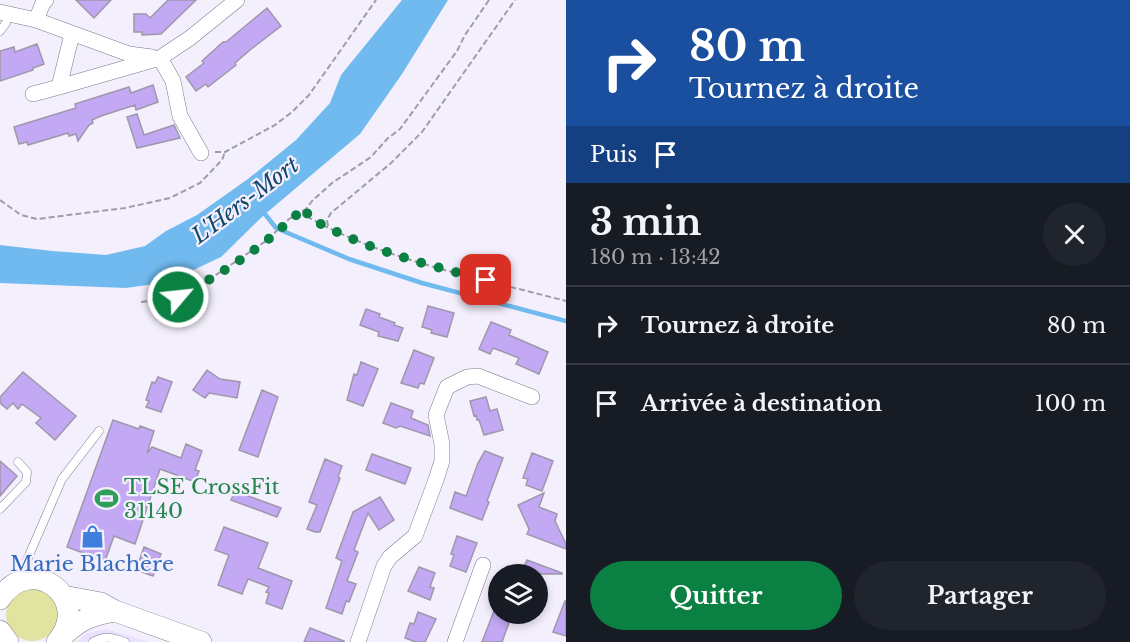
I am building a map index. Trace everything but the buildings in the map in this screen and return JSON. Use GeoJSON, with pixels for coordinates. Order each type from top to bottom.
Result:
{"type":"FeatureCollection","features":[{"type":"Feature","properties":{"kind":"main road"},"geometry":{"type":"LineString","coordinates":[[0,599],[16,579],[48,582],[63,596],[68,608],[68,622],[61,638]]}},
{"type":"Feature","properties":{"kind":"main road"},"geometry":{"type":"LineString","coordinates":[[63,596],[101,603],[115,611],[201,642]]}},
{"type":"Feature","properties":{"kind":"main road"},"geometry":{"type":"LineString","coordinates":[[61,638],[76,622],[88,616],[115,611]]}},
{"type":"Feature","properties":{"kind":"street"},"geometry":{"type":"LineString","coordinates":[[36,20],[46,0]]}},
{"type":"Feature","properties":{"kind":"street"},"geometry":{"type":"LineString","coordinates":[[33,94],[160,58],[190,38],[237,0]]}},
{"type":"Feature","properties":{"kind":"street"},"geometry":{"type":"LineString","coordinates":[[4,13],[36,20],[129,54],[160,58]]}},
{"type":"Feature","properties":{"kind":"street"},"geometry":{"type":"LineString","coordinates":[[59,87],[72,34]]}},
{"type":"Feature","properties":{"kind":"street"},"geometry":{"type":"LineString","coordinates":[[160,58],[172,81],[180,116],[201,153]]}},
{"type":"Feature","properties":{"kind":"street"},"geometry":{"type":"LineString","coordinates":[[358,642],[384,566],[390,557],[415,536],[436,480],[442,461],[442,444],[436,415],[447,387],[467,377],[478,376],[532,397]]}},
{"type":"Feature","properties":{"kind":"street"},"geometry":{"type":"LineString","coordinates":[[454,642],[483,565]]}},
{"type":"Feature","properties":{"kind":"lane"},"geometry":{"type":"LineString","coordinates":[[0,31],[6,23],[4,13]]}},
{"type":"Feature","properties":{"kind":"lane"},"geometry":{"type":"LineString","coordinates":[[16,579],[27,560],[62,479],[99,431]]}},
{"type":"Feature","properties":{"kind":"lane"},"geometry":{"type":"LineString","coordinates":[[0,509],[26,482],[27,472],[18,462]]}},
{"type":"Feature","properties":{"kind":"lane"},"geometry":{"type":"LineString","coordinates":[[93,642],[109,637],[126,642]]}},
{"type":"Feature","properties":{"kind":"path"},"geometry":{"type":"LineString","coordinates":[[0,200],[21,215],[37,219],[125,208],[170,198],[200,183],[222,160],[225,152],[275,125],[292,112],[309,94],[376,0]]}},
{"type":"Feature","properties":{"kind":"path"},"geometry":{"type":"LineString","coordinates":[[141,302],[178,297],[204,283],[266,241],[326,189],[371,157],[387,139],[400,129],[457,51],[489,0]]}},
{"type":"Feature","properties":{"kind":"path"},"geometry":{"type":"LineString","coordinates":[[328,226],[327,220],[331,213],[391,164],[422,132],[515,0]]}},
{"type":"Feature","properties":{"kind":"path"},"geometry":{"type":"LineString","coordinates":[[306,208],[308,217],[323,226],[328,226],[352,240],[391,255],[566,301]]}},
{"type":"Feature","properties":{"kind":"shaded area"},"geometry":{"type":"Polygon","coordinates":[[[106,629],[149,642],[77,642],[87,633],[106,629]]]}},
{"type":"Feature","properties":{"kind":"green space"},"geometry":{"type":"Polygon","coordinates":[[[32,589],[42,591],[50,597],[56,605],[58,615],[56,625],[50,633],[42,639],[32,641],[22,639],[14,633],[8,625],[6,615],[8,605],[14,597],[22,591],[32,589]]]}},
{"type":"Feature","properties":{"kind":"water","name":"L'Hers-Mort"},"geometry":{"type":"Polygon","coordinates":[[[402,0],[448,0],[402,74],[360,134],[264,215],[221,257],[168,282],[126,288],[0,283],[0,245],[106,255],[145,246],[166,231],[197,215],[248,179],[296,140],[330,103],[341,75],[402,0]]]}},
{"type":"Feature","properties":{"kind":"waterway","name":"L'Hers-Mort"},"geometry":{"type":"LineString","coordinates":[[261,209],[276,228],[349,259],[422,283],[566,321]]}},
{"type":"Feature","properties":{"kind":"place","name":"TLSE CrossFit 31140"},"geometry":{"type":"Point","coordinates":[106,499]}},
{"type":"Feature","properties":{"kind":"place","name":"Marie Blachère"},"geometry":{"type":"Point","coordinates":[92,536]}},
{"type":"Feature","properties":{"kind":"route"},"geometry":{"type":"LineString","coordinates":[[178,297],[204,283],[266,241],[289,219],[306,208],[308,217],[352,240],[391,255],[486,280]]}}]}
